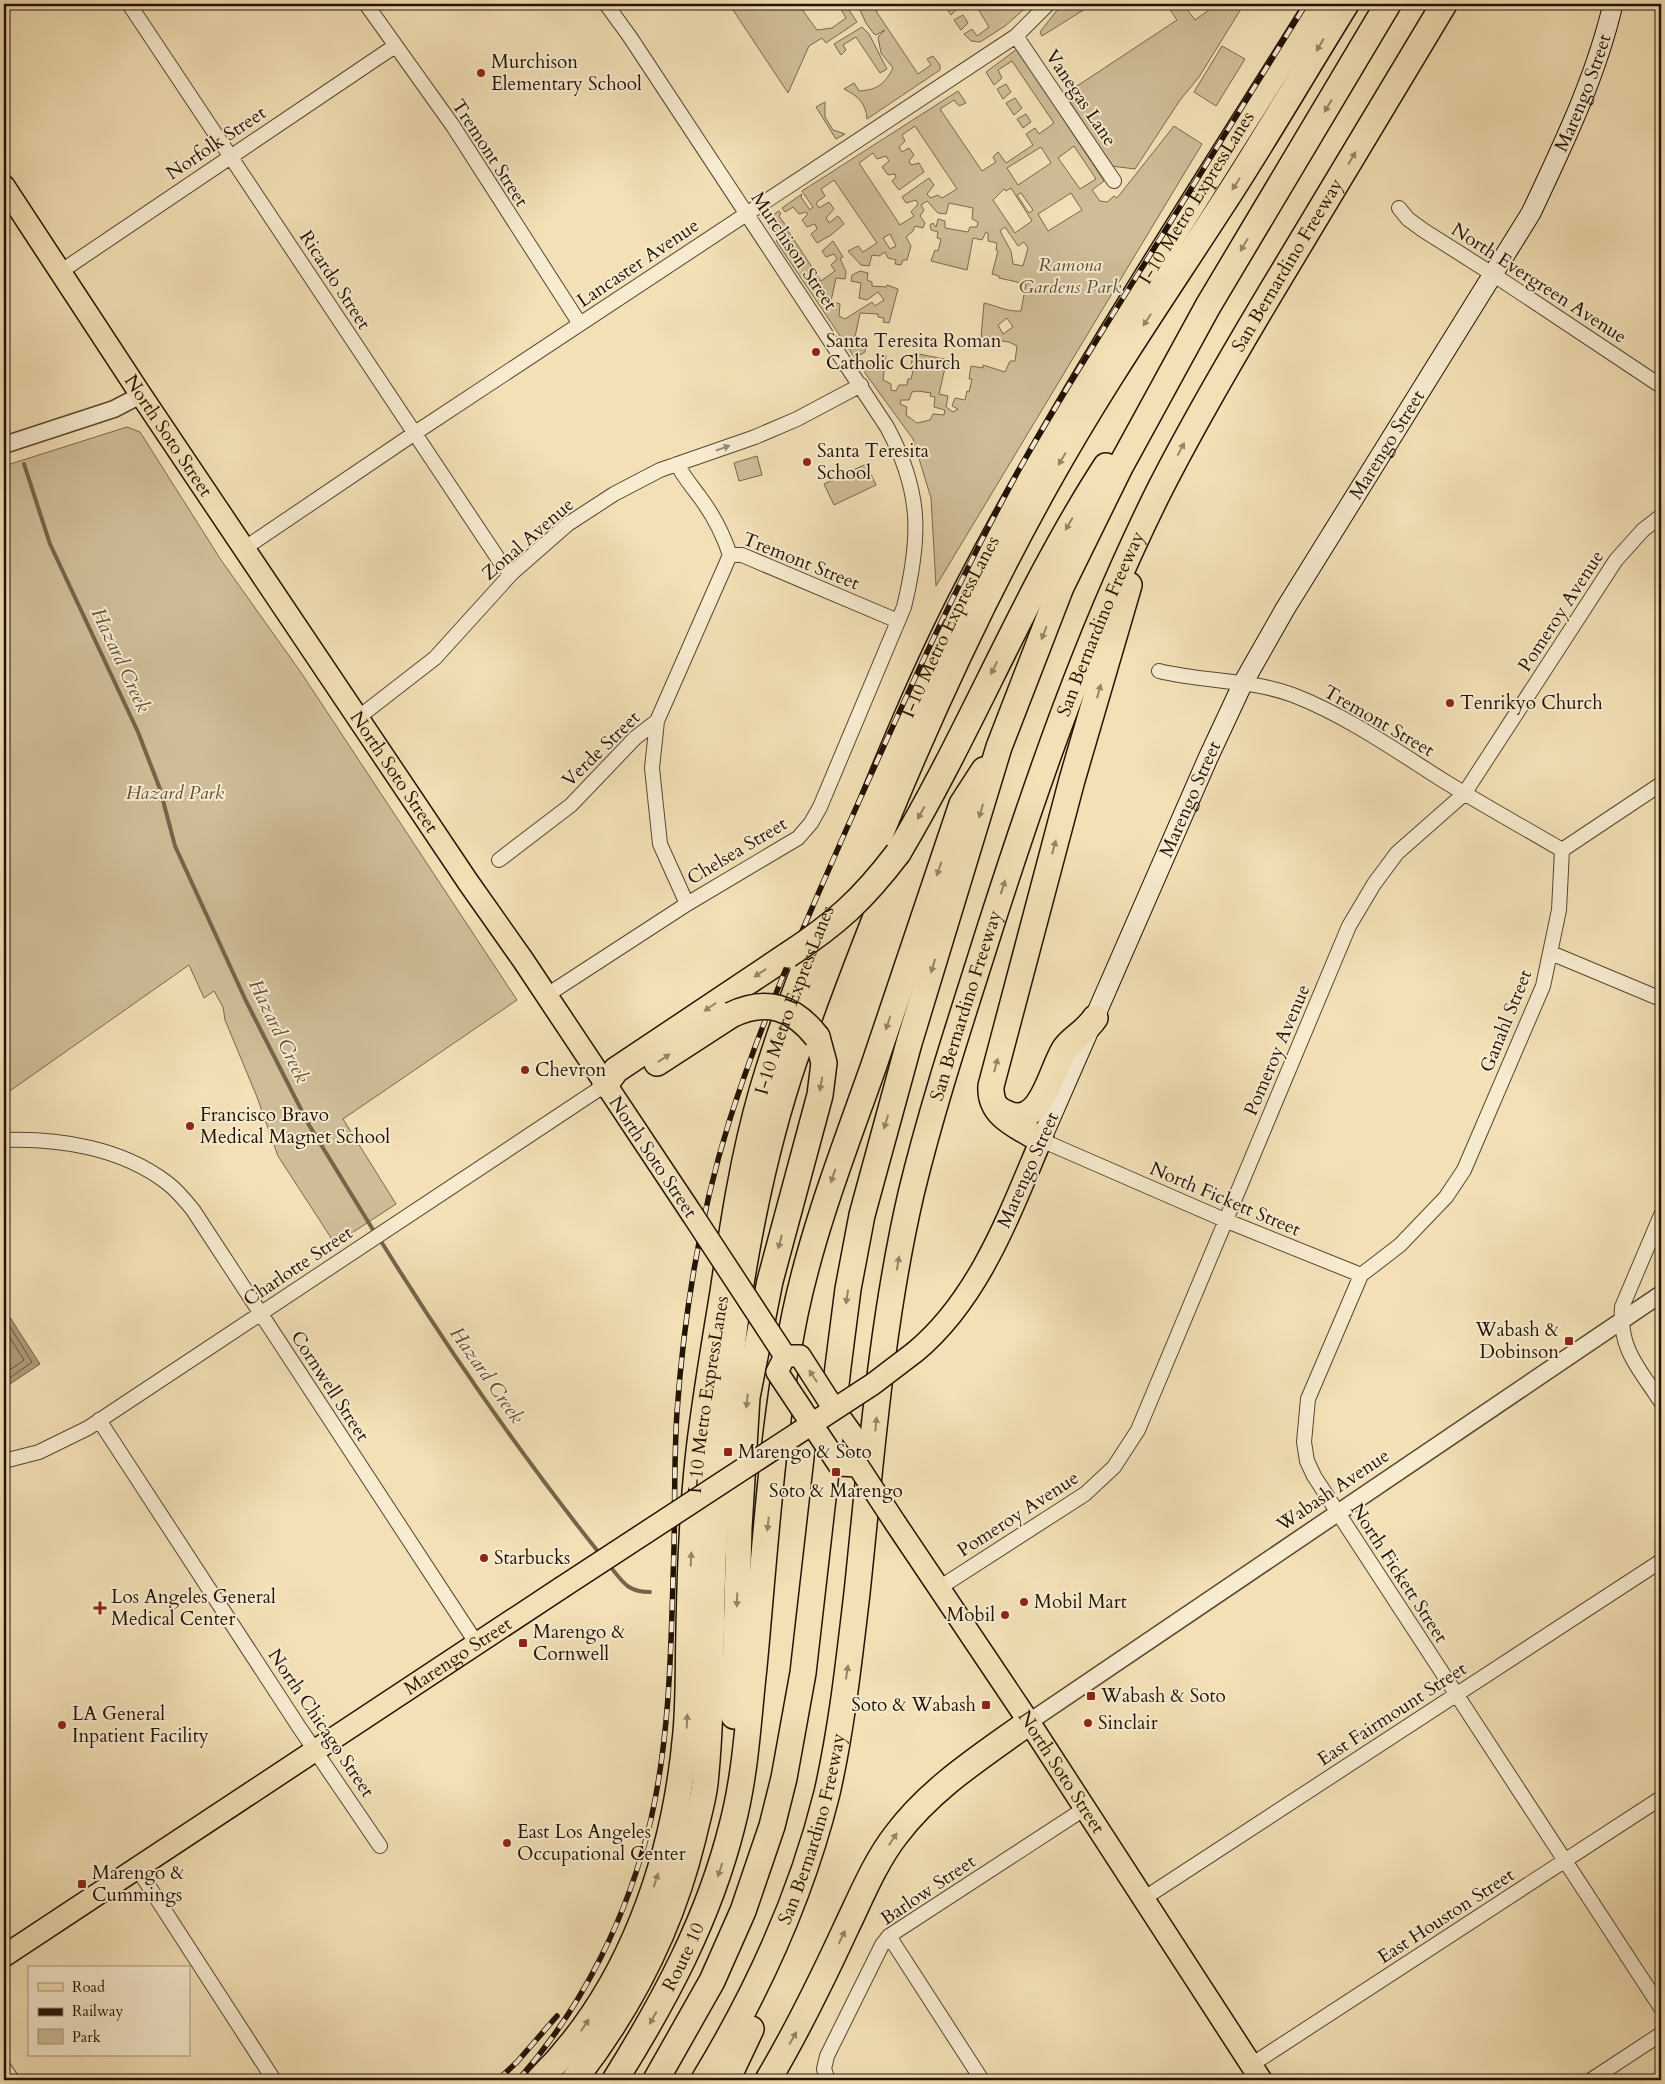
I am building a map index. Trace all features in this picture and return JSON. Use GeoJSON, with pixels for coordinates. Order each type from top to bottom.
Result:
{"type":"FeatureCollection","features":[{"type":"Feature","properties":{"kind":"highway","name":"I-10 Metro ExpressLanes"},"geometry":{"type":"LineString","coordinates":[[539,2080],[581,2032],[626,1959],[654,1888],[675,1810],[687,1725],[689,1585],[699,1451],[745,1156],[762,1092],[784,1024],[884,770],[923,679],[967,589],[1032,469],[1089,373],[1318,4]]}},
{"type":"Feature","properties":{"kind":"highway","name":"I-10 Metro ExpressLanes"},"geometry":{"type":"LineString","coordinates":[[574,2080],[634,1994],[664,1931],[687,1860],[704,1789],[711,1688],[711,1594],[715,1521],[722,1442],[746,1251],[787,1081],[821,984],[906,770],[942,688],[992,586],[1034,508],[1119,363],[1238,180],[1346,4]]}},
{"type":"Feature","properties":{"kind":"highway","name":"San Bernardino Freeway"},"geometry":{"type":"LineString","coordinates":[[656,2080],[712,1982],[743,1911],[772,1826],[786,1770],[803,1673],[838,1367],[862,1215],[906,1052],[999,747],[1061,587],[1124,460],[1208,306],[1388,4]]}},
{"type":"Feature","properties":{"kind":"highway","name":"San Bernardino Freeway"},"geometry":{"type":"LineString","coordinates":[[704,2080],[726,2043],[769,1957],[799,1884],[814,1840],[827,1792],[841,1720],[882,1364],[900,1251],[922,1152],[968,997],[1029,807],[1090,643],[1158,492],[1212,392],[1444,4]]}},
{"type":"Feature","properties":{"kind":"highway"},"geometry":{"type":"LineString","coordinates":[[605,1085],[627,1083],[846,913],[874,885],[898,853],[924,810],[1027,602],[1070,522],[1208,306]]}},
{"type":"Feature","properties":{"kind":"highway"},"geometry":{"type":"LineString","coordinates":[[1040,1140],[1003,1117],[992,1102],[991,1086],[1072,780],[1158,492]]}},
{"type":"Feature","properties":{"kind":"highway"},"geometry":{"type":"LineString","coordinates":[[733,1823],[747,1749],[779,1420],[795,1316],[811,1249],[833,1176],[874,1064],[962,804],[999,747]]}},
{"type":"Feature","properties":{"kind":"highway"},"geometry":{"type":"LineString","coordinates":[[731,1003],[779,1008],[801,1019],[816,1037],[824,1063],[820,1095],[770,1281],[747,1397],[739,1528],[733,1823]]}},
{"type":"Feature","properties":{"kind":"highway"},"geometry":{"type":"LineString","coordinates":[[992,1102],[1002,1112],[1014,1116],[1036,1108],[1065,1049],[1087,1030],[1095,1018]]}},
{"type":"Feature","properties":{"kind":"highway"},"geometry":{"type":"LineString","coordinates":[[768,2080],[800,2026],[866,1888],[896,1835],[913,1815],[952,1778],[1029,1722]]}},
{"type":"Feature","properties":{"kind":"highway","name":"Route 10"},"geometry":{"type":"LineString","coordinates":[[615,2080],[668,1991],[698,1929],[714,1888],[733,1823]]}},
{"type":"Feature","properties":{"kind":"highway"},"geometry":{"type":"LineString","coordinates":[[727,2080],[773,1976],[814,1840]]}},
{"type":"Feature","properties":{"kind":"main road","name":"Marengo Street"},"geometry":{"type":"LineString","coordinates":[[4,1956],[812,1424],[915,1352],[938,1330],[960,1303],[987,1261],[1208,758],[1243,683],[1285,609],[1531,213],[1563,145],[1592,71],[1613,4]]}},
{"type":"Feature","properties":{"kind":"main road","name":"North Soto Street"},"geometry":{"type":"LineString","coordinates":[[4,186],[141,395],[468,882],[547,995],[785,1356]]}},
{"type":"Feature","properties":{"kind":"main road"},"geometry":{"type":"LineString","coordinates":[[785,1356],[800,1356],[834,1409],[862,1448],[858,1466],[839,1465],[777,1372],[785,1356]]}},
{"type":"Feature","properties":{"kind":"main road","name":"North Soto Street"},"geometry":{"type":"LineString","coordinates":[[858,1466],[1029,1722],[1256,2073]]}},
{"type":"Feature","properties":{"kind":"street","name":"Ricardo Street"},"geometry":{"type":"LineString","coordinates":[[130,4],[503,566],[512,573]]}},
{"type":"Feature","properties":{"kind":"street","name":"Tremont Street"},"geometry":{"type":"LineString","coordinates":[[366,4],[453,126],[580,324]]}},
{"type":"Feature","properties":{"kind":"street","name":"Murchison Street"},"geometry":{"type":"LineString","coordinates":[[606,4],[630,37],[745,214],[861,385],[901,452],[917,520],[911,577],[898,621]]}},
{"type":"Feature","properties":{"kind":"street","name":"Lancaster Avenue"},"geometry":{"type":"LineString","coordinates":[[245,548],[415,433],[1016,36],[1048,4]]}},
{"type":"Feature","properties":{"kind":"street","name":"Vanegas Lane"},"geometry":{"type":"LineString","coordinates":[[1016,36],[1114,182]]}},
{"type":"Feature","properties":{"kind":"street","name":"Norfolk Street"},"geometry":{"type":"LineString","coordinates":[[60,272],[395,46]]}},
{"type":"Feature","properties":{"kind":"street","name":"North Evergreen Avenue"},"geometry":{"type":"LineString","coordinates":[[1399,208],[1408,219],[1422,230],[1494,275],[1661,386]]}},
{"type":"Feature","properties":{"kind":"street","name":"Zonal Avenue"},"geometry":{"type":"LineString","coordinates":[[359,717],[435,658],[512,573],[568,524],[583,514],[614,494],[660,470],[789,423],[861,385]]}},
{"type":"Feature","properties":{"kind":"street"},"geometry":{"type":"LineString","coordinates":[[4,445],[114,409],[141,395]]}},
{"type":"Feature","properties":{"kind":"street","name":"Tremont Street"},"geometry":{"type":"LineString","coordinates":[[677,464],[683,477],[700,497],[718,527],[730,555],[742,555],[898,621]]}},
{"type":"Feature","properties":{"kind":"street","name":"Pomeroy Avenue"},"geometry":{"type":"LineString","coordinates":[[939,1588],[1085,1494],[1114,1467],[1138,1430],[1227,1222],[1349,926],[1374,884],[1397,853],[1464,794],[1616,560],[1643,530],[1661,516]]}},
{"type":"Feature","properties":{"kind":"street","name":"Verde Street"},"geometry":{"type":"LineString","coordinates":[[499,860],[571,805],[635,738],[657,721],[730,555]]}},
{"type":"Feature","properties":{"kind":"street","name":"Chelsea Street"},"geometry":{"type":"LineString","coordinates":[[547,995],[687,904],[798,838],[811,824],[820,807],[898,621]]}},
{"type":"Feature","properties":{"kind":"street","name":"Tremont Street"},"geometry":{"type":"LineString","coordinates":[[1159,671],[1178,676],[1243,683],[1291,694],[1315,704],[1359,727],[1464,794],[1562,850]]}},
{"type":"Feature","properties":{"kind":"street"},"geometry":{"type":"LineString","coordinates":[[657,721],[652,768],[660,844],[687,904]]}},
{"type":"Feature","properties":{"kind":"street"},"geometry":{"type":"LineString","coordinates":[[1562,850],[1661,784]]}},
{"type":"Feature","properties":{"kind":"street","name":"Ganahl Street"},"geometry":{"type":"LineString","coordinates":[[1361,1275],[1400,1245],[1446,1197],[1464,1170],[1543,986],[1552,952],[1559,910],[1562,850]]}},
{"type":"Feature","properties":{"kind":"street"},"geometry":{"type":"LineString","coordinates":[[1552,952],[1661,999]]}},
{"type":"Feature","properties":{"kind":"street","name":"Charlotte Street"},"geometry":{"type":"LineString","coordinates":[[4,1461],[39,1452],[61,1443],[99,1420],[605,1085]]}},
{"type":"Feature","properties":{"kind":"street","name":"Cornwell Street"},"geometry":{"type":"LineString","coordinates":[[4,1140],[51,1140],[84,1146],[136,1164],[167,1182],[193,1210],[477,1644]]}},
{"type":"Feature","properties":{"kind":"street","name":"North Fickett Street"},"geometry":{"type":"LineString","coordinates":[[1040,1140],[1227,1222],[1361,1275],[1308,1399],[1304,1425],[1307,1461],[1314,1476],[1455,1695],[1661,2008]]}},
{"type":"Feature","properties":{"kind":"street"},"geometry":{"type":"LineString","coordinates":[[1661,1215],[1622,1307],[1621,1320],[1626,1349],[1661,1402]]}},
{"type":"Feature","properties":{"kind":"street","name":"Wabash Avenue"},"geometry":{"type":"LineString","coordinates":[[1029,1722],[1337,1511],[1661,1294]]}},
{"type":"Feature","properties":{"kind":"street","name":"North Chicago Street"},"geometry":{"type":"LineString","coordinates":[[99,1420],[299,1727],[380,1846]]}},
{"type":"Feature","properties":{"kind":"street","name":"East Fairmount Street"},"geometry":{"type":"LineString","coordinates":[[1143,1899],[1661,1561]]}},
{"type":"Feature","properties":{"kind":"street","name":"East Houston Street"},"geometry":{"type":"LineString","coordinates":[[1256,2073],[1565,1860],[1661,1798]]}},
{"type":"Feature","properties":{"kind":"street","name":"Barlow Street"},"geometry":{"type":"LineString","coordinates":[[826,2074],[827,2056],[882,1946],[889,1936],[1084,1809]]}},
{"type":"Feature","properties":{"kind":"street"},"geometry":{"type":"LineString","coordinates":[[137,1868],[274,2080]]}},
{"type":"Feature","properties":{"kind":"street"},"geometry":{"type":"LineString","coordinates":[[889,1936],[982,2080]]}},
{"type":"Feature","properties":{"kind":"street"},"geometry":{"type":"LineString","coordinates":[[1591,2080],[1661,2034]]}},
{"type":"Feature","properties":{"kind":"street"},"geometry":{"type":"LineString","coordinates":[[4,2068],[12,2080]]}},
{"type":"Feature","properties":{"kind":"green space"},"geometry":{"type":"Polygon","coordinates":[[[729,4],[807,4],[803,11],[817,30],[832,28],[846,18],[838,4],[845,4],[857,22],[826,43],[822,38],[809,46],[788,93],[729,4]]]}},
{"type":"Feature","properties":{"kind":"green space"},"geometry":{"type":"Polygon","coordinates":[[[859,4],[887,4],[876,11],[918,74],[931,65],[927,59],[933,56],[940,65],[940,70],[867,119],[863,104],[853,94],[844,89],[854,83],[859,91],[876,88],[887,78],[893,68],[881,53],[878,37],[885,30],[876,35],[874,34],[866,23],[858,6],[859,4]]]}},
{"type":"Feature","properties":{"kind":"green space"},"geometry":{"type":"Polygon","coordinates":[[[943,4],[955,4],[958,8],[951,15],[943,4]]]}},
{"type":"Feature","properties":{"kind":"green space"},"geometry":{"type":"Polygon","coordinates":[[[975,4],[1030,4],[1005,26],[980,42],[971,41],[964,34],[972,29],[977,36],[989,27],[975,4]]]}},
{"type":"Feature","properties":{"kind":"green space"},"geometry":{"type":"Polygon","coordinates":[[[1062,4],[1093,4],[1042,36],[1040,32],[1062,4]]]}},
{"type":"Feature","properties":{"kind":"green space"},"geometry":{"type":"Polygon","coordinates":[[[1166,4],[1183,4],[1195,20],[1209,10],[1206,4],[1244,4],[1199,77],[1180,100],[1135,169],[1111,166],[1065,94],[1177,20],[1166,4]]]}},
{"type":"Feature","properties":{"kind":"green space"},"geometry":{"type":"Polygon","coordinates":[[[963,15],[968,23],[961,30],[954,20],[963,15]]]}},
{"type":"Feature","properties":{"kind":"green space"},"geometry":{"type":"Polygon","coordinates":[[[862,27],[869,34],[887,69],[880,73],[856,37],[843,45],[846,50],[841,55],[834,44],[862,27]]]}},
{"type":"Feature","properties":{"kind":"green space"},"geometry":{"type":"Polygon","coordinates":[[[1222,46],[1245,59],[1216,106],[1194,92],[1222,46]]]}},
{"type":"Feature","properties":{"kind":"green space","name":"Ramona Gardens Park"},"geometry":{"type":"Polygon","coordinates":[[[1017,49],[1104,181],[1092,190],[1100,201],[1107,202],[1114,196],[1117,198],[1174,126],[1202,144],[936,586],[931,498],[913,439],[865,373],[865,369],[886,355],[883,380],[891,384],[891,390],[896,391],[899,385],[907,385],[908,379],[911,379],[914,367],[911,366],[913,353],[950,360],[948,369],[945,368],[939,394],[948,396],[946,407],[953,412],[958,409],[952,406],[955,398],[965,400],[967,391],[969,392],[972,379],[969,379],[971,366],[983,368],[983,365],[1005,372],[1010,361],[1015,361],[1017,346],[1009,342],[981,338],[984,303],[1007,310],[1021,311],[1026,284],[999,278],[999,276],[992,274],[998,251],[996,250],[997,243],[988,241],[988,233],[986,232],[982,240],[973,238],[967,270],[931,261],[935,250],[938,251],[941,239],[937,238],[938,232],[931,230],[930,225],[933,223],[936,227],[938,219],[945,221],[945,228],[968,232],[970,227],[977,227],[978,222],[972,219],[973,208],[949,203],[946,214],[938,213],[927,201],[921,205],[924,210],[920,216],[925,223],[923,228],[915,226],[913,231],[906,237],[911,246],[907,260],[903,260],[901,265],[895,264],[896,260],[888,258],[885,252],[879,256],[872,255],[869,266],[861,265],[848,251],[858,246],[863,252],[877,243],[834,180],[821,189],[825,196],[816,203],[819,208],[829,202],[834,209],[826,218],[829,223],[838,216],[844,224],[831,235],[817,243],[811,234],[817,229],[815,224],[807,227],[802,220],[808,214],[806,212],[799,214],[793,207],[785,212],[782,208],[802,194],[801,197],[810,210],[813,207],[802,191],[958,91],[966,103],[959,106],[954,100],[940,109],[982,171],[996,162],[993,157],[998,152],[1006,163],[1033,145],[1026,134],[1035,128],[1039,134],[1054,123],[1012,61],[998,70],[1002,78],[994,85],[986,72],[1017,49]],[[915,126],[902,135],[905,141],[899,147],[902,152],[909,148],[914,155],[909,161],[911,165],[919,163],[924,172],[899,190],[892,181],[896,177],[895,174],[888,175],[882,167],[889,161],[886,156],[877,159],[873,153],[859,163],[900,225],[914,216],[911,212],[918,204],[916,200],[906,203],[902,197],[929,178],[934,185],[927,194],[930,198],[938,195],[942,198],[957,189],[915,126]],[[1074,146],[1058,158],[1080,189],[1096,179],[1074,146]],[[1041,147],[1007,168],[1018,185],[1051,163],[1041,147]],[[1011,188],[1006,191],[1004,189],[993,200],[1015,233],[1032,221],[1011,188]],[[1021,193],[1017,195],[1029,213],[1033,210],[1021,193]],[[1071,193],[1038,214],[1048,231],[1082,210],[1071,193]],[[1005,227],[1000,231],[1011,251],[1013,264],[1023,266],[1028,248],[1024,242],[1018,246],[1005,227]],[[890,234],[883,238],[890,249],[896,246],[890,234]],[[1007,318],[998,325],[1003,334],[1013,327],[1007,318]],[[912,392],[909,400],[901,400],[900,404],[907,407],[906,415],[917,423],[930,420],[933,414],[944,415],[945,410],[934,407],[935,397],[930,396],[931,393],[912,392]]]}},
{"type":"Feature","properties":{"kind":"green space"},"geometry":{"type":"Polygon","coordinates":[[[1006,84],[1011,92],[1003,99],[997,89],[1006,84]]]}},
{"type":"Feature","properties":{"kind":"green space"},"geometry":{"type":"Polygon","coordinates":[[[1015,98],[1022,108],[1014,115],[1006,103],[1015,98]]]}},
{"type":"Feature","properties":{"kind":"green space"},"geometry":{"type":"Polygon","coordinates":[[[825,102],[825,117],[833,130],[845,134],[836,139],[816,107],[825,102]]]}},
{"type":"Feature","properties":{"kind":"green space"},"geometry":{"type":"Polygon","coordinates":[[[1026,114],[1031,122],[1023,128],[1017,119],[1026,114]]]}},
{"type":"Feature","properties":{"kind":"green space"},"geometry":{"type":"Polygon","coordinates":[[[779,211],[781,214],[779,216],[789,230],[777,239],[765,220],[779,211]]]}},
{"type":"Feature","properties":{"kind":"green space"},"geometry":{"type":"Polygon","coordinates":[[[789,232],[821,281],[835,271],[831,265],[837,259],[834,254],[826,257],[822,251],[833,241],[843,257],[840,258],[846,272],[845,279],[836,278],[831,301],[840,304],[839,316],[845,319],[872,302],[875,306],[884,300],[878,292],[867,300],[859,298],[861,283],[851,281],[852,275],[860,271],[868,273],[867,280],[872,282],[872,286],[886,287],[887,285],[898,289],[889,323],[883,322],[884,318],[878,317],[878,314],[860,313],[855,337],[866,343],[865,352],[855,358],[776,241],[789,232]]]}},
{"type":"Feature","properties":{"kind":"green space","name":"Hazard Park"},"geometry":{"type":"Polygon","coordinates":[[[127,427],[140,432],[221,560],[302,674],[517,1000],[343,1119],[396,1204],[335,1244],[278,1156],[257,1097],[225,1020],[223,1007],[214,991],[204,998],[189,965],[4,1095],[4,466],[127,427]]]}},
{"type":"Feature","properties":{"kind":"green space"},"geometry":{"type":"Polygon","coordinates":[[[757,456],[762,475],[739,481],[734,463],[757,456]]]}},
{"type":"Feature","properties":{"kind":"green space"},"geometry":{"type":"Polygon","coordinates":[[[866,464],[876,485],[834,505],[824,484],[866,464]]]}},
{"type":"Feature","properties":{"kind":"water"},"geometry":{"type":"Polygon","coordinates":[[[4,1308],[40,1364],[4,1388],[4,1308]]]}},
{"type":"Feature","properties":{"kind":"waterway","name":"Hazard Creek"},"geometry":{"type":"LineString","coordinates":[[24,464],[50,544],[138,732],[160,789],[175,846],[246,1001],[309,1125],[375,1233]]}},
{"type":"Feature","properties":{"kind":"waterway","name":"Hazard Creek"},"geometry":{"type":"LineString","coordinates":[[379,1238],[485,1400],[541,1478],[600,1554]]}},
{"type":"Feature","properties":{"kind":"waterway","name":"Hazard Creek"},"geometry":{"type":"LineString","coordinates":[[609,1565],[626,1585],[642,1592],[650,1592]]}},
{"type":"Feature","properties":{"kind":"railway"},"geometry":{"type":"LineString","coordinates":[[518,2080],[563,2022],[601,1958],[630,1890],[651,1819],[663,1752],[669,1684],[676,1429],[684,1338],[695,1265],[710,1193],[729,1122],[754,1049],[797,943],[885,743],[972,559],[996,513],[1068,387],[1306,4]]}},
{"type":"Feature","properties":{"kind":"railway"},"geometry":{"type":"LineString","coordinates":[[498,2080],[517,2062],[557,2016]]}},
{"type":"Feature","properties":{"kind":"place","name":"Murchison Elementary School"},"geometry":{"type":"Point","coordinates":[481,73]}},
{"type":"Feature","properties":{"kind":"place","name":"Santa Teresita Roman Catholic Church"},"geometry":{"type":"Point","coordinates":[816,352]}},
{"type":"Feature","properties":{"kind":"place","name":"Santa Teresita School"},"geometry":{"type":"Point","coordinates":[807,462]}},
{"type":"Feature","properties":{"kind":"place","name":"Tenrikyo Church"},"geometry":{"type":"Point","coordinates":[1450,703]}},
{"type":"Feature","properties":{"kind":"place","name":"Chevron"},"geometry":{"type":"Point","coordinates":[525,1070]}},
{"type":"Feature","properties":{"kind":"place","name":"Francisco Bravo Medical Magnet School"},"geometry":{"type":"Point","coordinates":[190,1126]}},
{"type":"Feature","properties":{"kind":"place","name":"Wabash & Dobinson"},"geometry":{"type":"Point","coordinates":[1569,1341]}},
{"type":"Feature","properties":{"kind":"place","name":"Marengo & Soto"},"geometry":{"type":"Point","coordinates":[728,1452]}},
{"type":"Feature","properties":{"kind":"place","name":"Soto & Marengo"},"geometry":{"type":"Point","coordinates":[836,1472]}},
{"type":"Feature","properties":{"kind":"place","name":"Starbucks"},"geometry":{"type":"Point","coordinates":[484,1558]}},
{"type":"Feature","properties":{"kind":"place","name":"Mobil Mart"},"geometry":{"type":"Point","coordinates":[1024,1602]}},
{"type":"Feature","properties":{"kind":"place","name":"Los Angeles General Medical Center"},"geometry":{"type":"Point","coordinates":[100,1608]}},
{"type":"Feature","properties":{"kind":"place","name":"Mobil"},"geometry":{"type":"Point","coordinates":[1005,1615]}},
{"type":"Feature","properties":{"kind":"place","name":"Marengo & Cornwell"},"geometry":{"type":"Point","coordinates":[523,1643]}},
{"type":"Feature","properties":{"kind":"place","name":"Wabash & Soto"},"geometry":{"type":"Point","coordinates":[1091,1696]}},
{"type":"Feature","properties":{"kind":"place","name":"Soto & Wabash"},"geometry":{"type":"Point","coordinates":[986,1705]}},
{"type":"Feature","properties":{"kind":"place","name":"Sinclair"},"geometry":{"type":"Point","coordinates":[1088,1723]}},
{"type":"Feature","properties":{"kind":"place","name":"LA General Inpatient Facility"},"geometry":{"type":"Point","coordinates":[62,1725]}},
{"type":"Feature","properties":{"kind":"place","name":"East Los Angeles Occupational Center"},"geometry":{"type":"Point","coordinates":[507,1843]}},
{"type":"Feature","properties":{"kind":"place","name":"Marengo & Cummings"},"geometry":{"type":"Point","coordinates":[82,1884]}}]}
